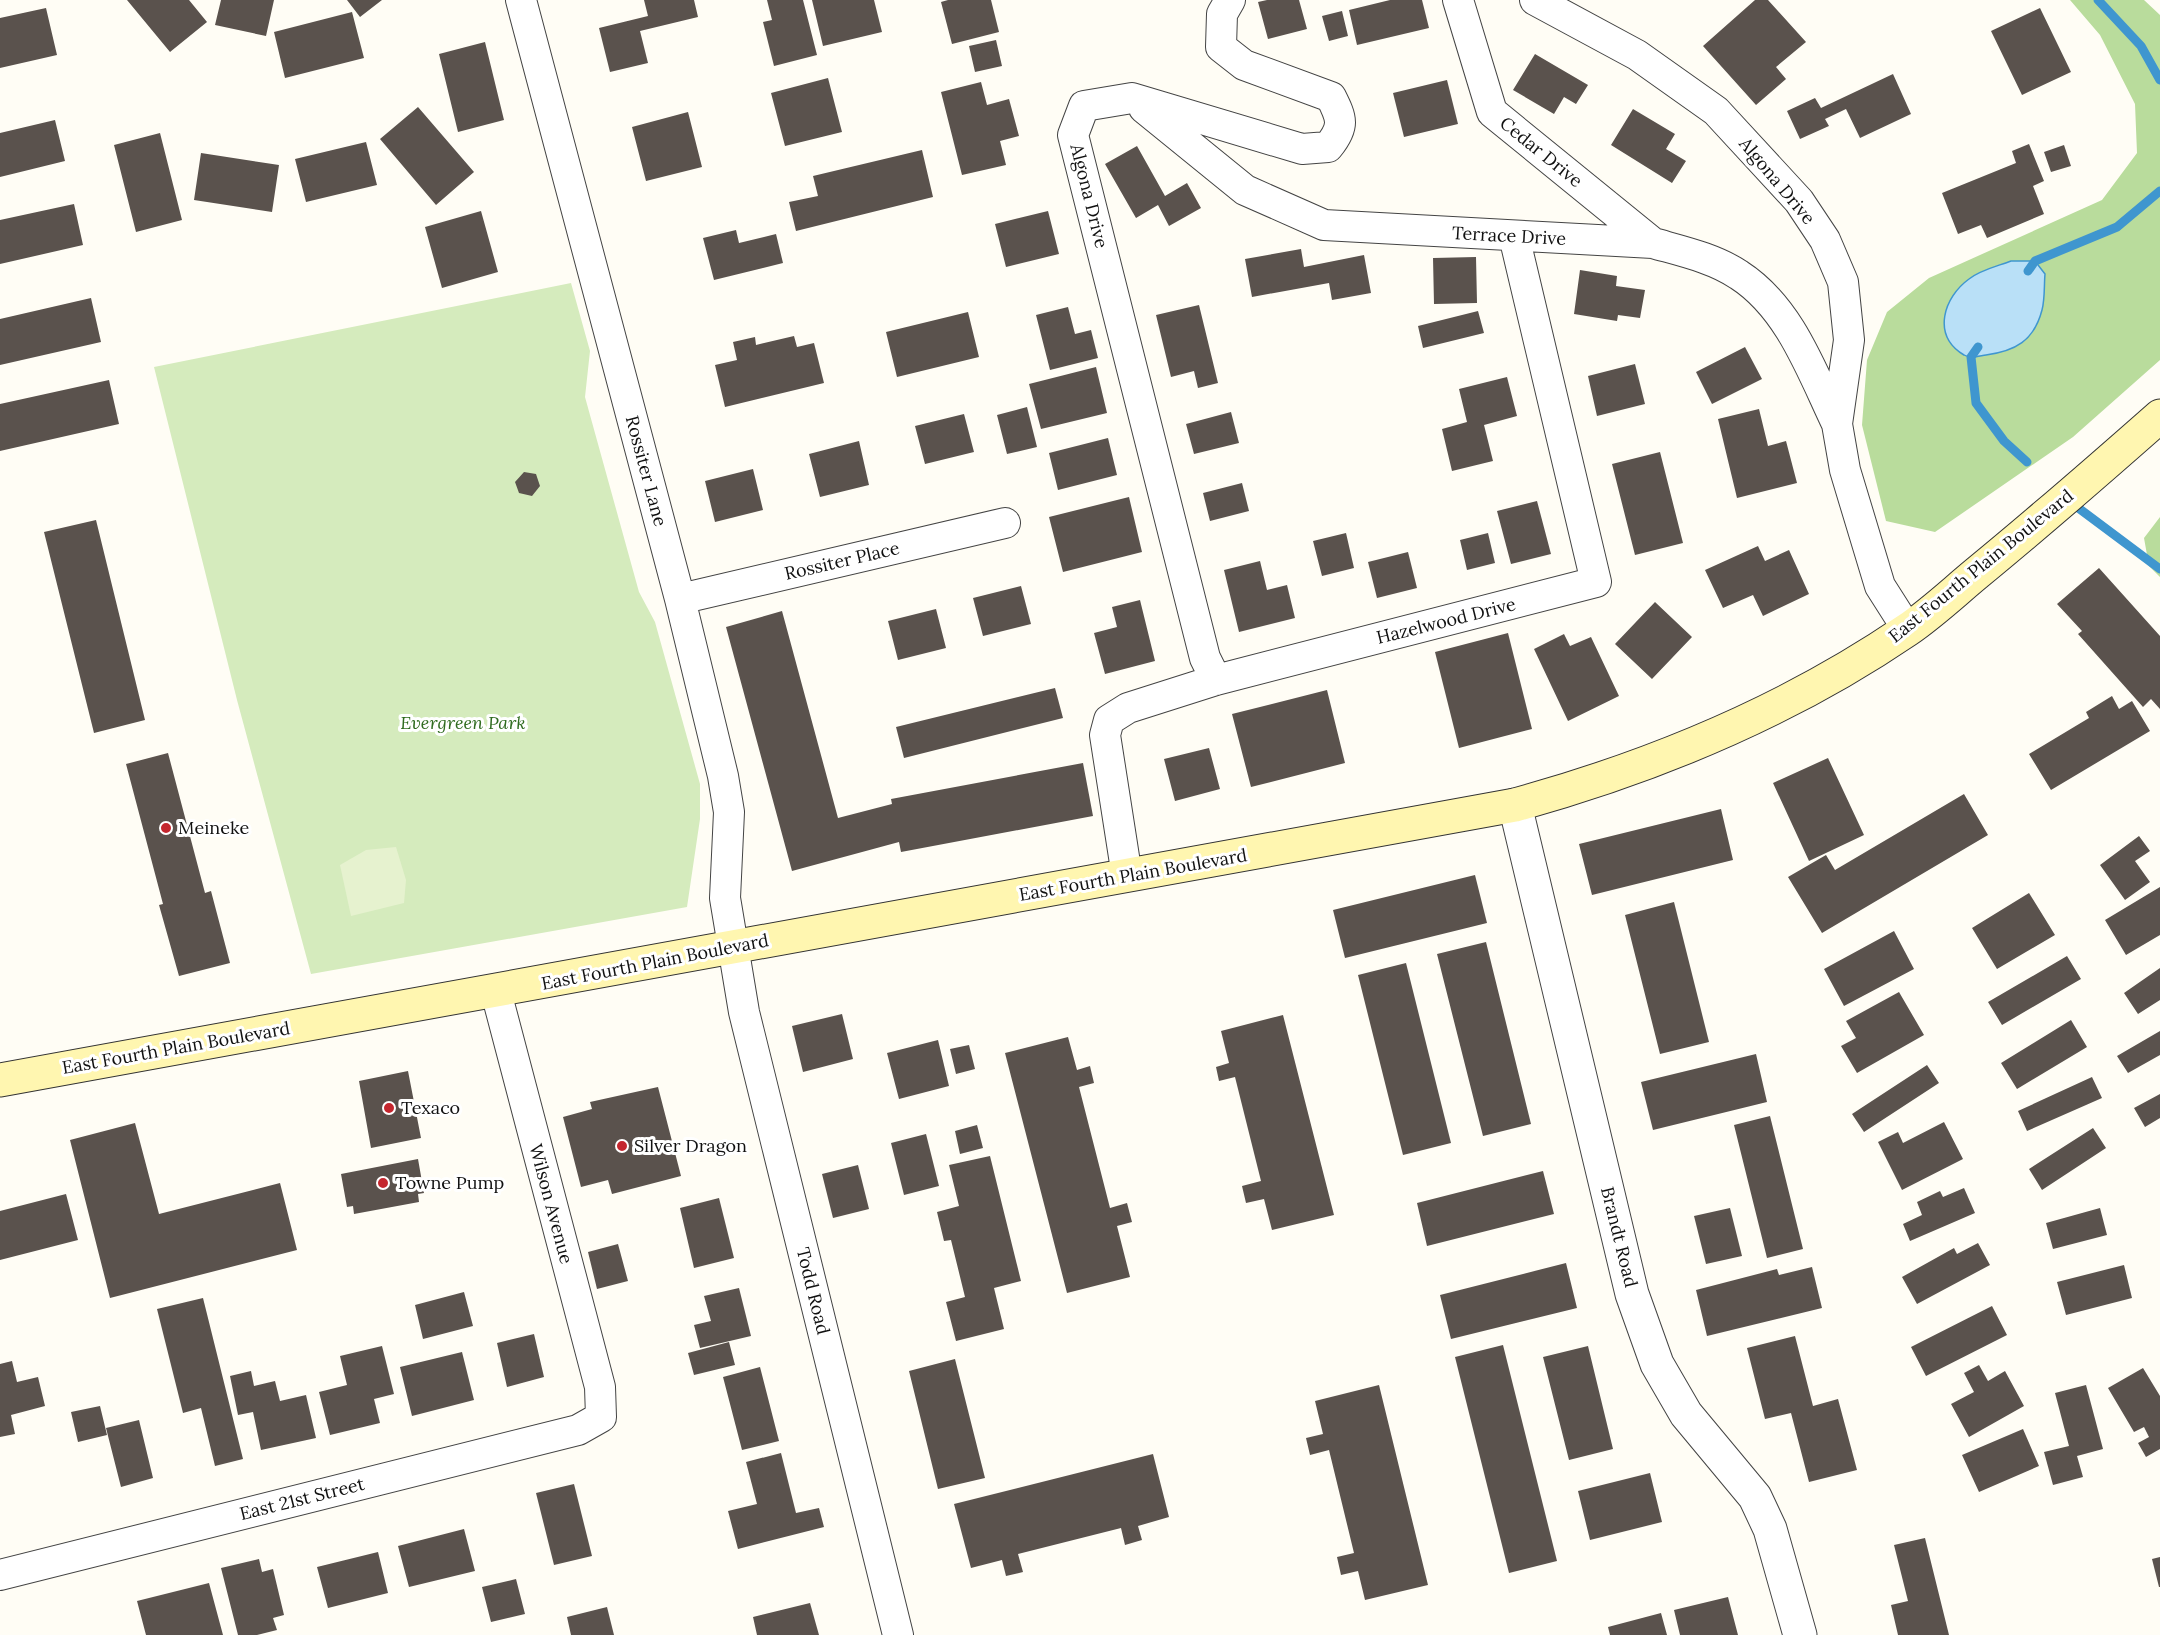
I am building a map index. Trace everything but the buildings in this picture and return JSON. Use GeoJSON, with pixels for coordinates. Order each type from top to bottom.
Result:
{"type":"FeatureCollection","features":[{"type":"Feature","properties":{"kind":"main road","name":"East Fourth Plain Boulevard"},"geometry":{"type":"LineString","coordinates":[[0,1080],[496,992],[731,947],[910,917],[1515,805],[1599,782],[1699,743],[1799,694],[1908,630],[2035,525],[2160,416]]}},
{"type":"Feature","properties":{"kind":"street","name":"Rossiter Lane"},"geometry":{"type":"LineString","coordinates":[[521,0],[680,599],[729,812],[725,898],[731,947]]}},
{"type":"Feature","properties":{"kind":"street","name":"Algona Drive"},"geometry":{"type":"LineString","coordinates":[[1216,680],[1205,658],[1073,135],[1084,106],[1132,98],[1302,149],[1328,147],[1338,135],[1341,119],[1331,97],[1244,65],[1221,47],[1222,14],[1230,0]]}},
{"type":"Feature","properties":{"kind":"street","name":"Cedar Drive"},"geometry":{"type":"LineString","coordinates":[[1458,0],[1492,112],[1653,243]]}},
{"type":"Feature","properties":{"kind":"street","name":"Algona Drive"},"geometry":{"type":"LineString","coordinates":[[1535,0],[1637,55],[1716,111],[1799,201],[1825,240],[1843,282],[1849,340],[1837,424],[1845,470],[1880,586],[1908,630]]}},
{"type":"Feature","properties":{"kind":"street","name":"Terrace Drive"},"geometry":{"type":"LineString","coordinates":[[1132,98],[1245,190],[1324,225],[1653,243],[1694,255],[1739,275],[1774,306],[1801,349],[1837,424]]}},
{"type":"Feature","properties":{"kind":"street","name":"Hazelwood Drive"},"geometry":{"type":"LineString","coordinates":[[1127,876],[1105,735],[1109,720],[1128,708],[1216,680],[1596,582],[1514,236]]}},
{"type":"Feature","properties":{"kind":"street","name":"Rossiter Place"},"geometry":{"type":"LineString","coordinates":[[680,599],[1005,523]]}},
{"type":"Feature","properties":{"kind":"street","name":"Brandt Road"},"geometry":{"type":"LineString","coordinates":[[1515,805],[1632,1294],[1657,1364],[1686,1414],[1755,1497],[1770,1529],[1800,1635]]}},
{"type":"Feature","properties":{"kind":"street","name":"Todd Road"},"geometry":{"type":"LineString","coordinates":[[731,947],[744,1012],[898,1635]]}},
{"type":"Feature","properties":{"kind":"street","name":"Wilson Avenue"},"geometry":{"type":"LineString","coordinates":[[496,992],[600,1387],[601,1417]]}},
{"type":"Feature","properties":{"kind":"street","name":"East 21st Street"},"geometry":{"type":"LineString","coordinates":[[0,1575],[578,1430],[601,1417]]}},
{"type":"Feature","properties":{"kind":"green space"},"geometry":{"type":"Polygon","coordinates":[[[2070,0],[2144,0],[2160,15],[2160,360],[2073,437],[1935,532],[1886,521],[1862,425],[1867,360],[1887,312],[1929,278],[2102,200],[2137,153],[2135,104],[2100,35],[2070,0]]]}},
{"type":"Feature","properties":{"kind":"green space","name":"Evergreen Park"},"geometry":{"type":"Polygon","coordinates":[[[571,283],[590,351],[585,397],[639,592],[655,622],[700,784],[700,819],[687,907],[311,974],[237,700],[154,367],[571,283]]]}},
{"type":"Feature","properties":{"kind":"green space"},"geometry":{"type":"Polygon","coordinates":[[[2160,517],[2160,577],[2149,566],[2144,538],[2160,517]]]}},
{"type":"Feature","properties":{"kind":"green space"},"geometry":{"type":"Polygon","coordinates":[[[396,847],[406,880],[404,903],[351,916],[340,865],[366,850],[396,847]]]}},
{"type":"Feature","properties":{"kind":"water"},"geometry":{"type":"Polygon","coordinates":[[[2011,261],[2035,261],[2045,274],[2044,301],[2034,330],[2022,343],[2006,351],[1975,357],[1966,356],[1954,347],[1947,337],[1944,327],[1948,306],[1960,287],[1973,276],[2011,261]]]}},
{"type":"Feature","properties":{"kind":"waterway"},"geometry":{"type":"LineString","coordinates":[[2098,0],[2141,46],[2160,80]]}},
{"type":"Feature","properties":{"kind":"waterway"},"geometry":{"type":"LineString","coordinates":[[2028,271],[2035,261],[2117,227],[2160,191]]}},
{"type":"Feature","properties":{"kind":"waterway"},"geometry":{"type":"LineString","coordinates":[[1978,347],[1971,357],[1976,403],[2004,441],[2027,462]]}},
{"type":"Feature","properties":{"kind":"waterway"},"geometry":{"type":"LineString","coordinates":[[2073,504],[2160,569]]}},
{"type":"Feature","properties":{"kind":"place","name":"Meineke"},"geometry":{"type":"Point","coordinates":[166,828]}},
{"type":"Feature","properties":{"kind":"place","name":"Texaco"},"geometry":{"type":"Point","coordinates":[389,1108]}},
{"type":"Feature","properties":{"kind":"place","name":"Silver Dragon"},"geometry":{"type":"Point","coordinates":[622,1146]}},
{"type":"Feature","properties":{"kind":"place","name":"Towne Pump"},"geometry":{"type":"Point","coordinates":[383,1183]}}]}
